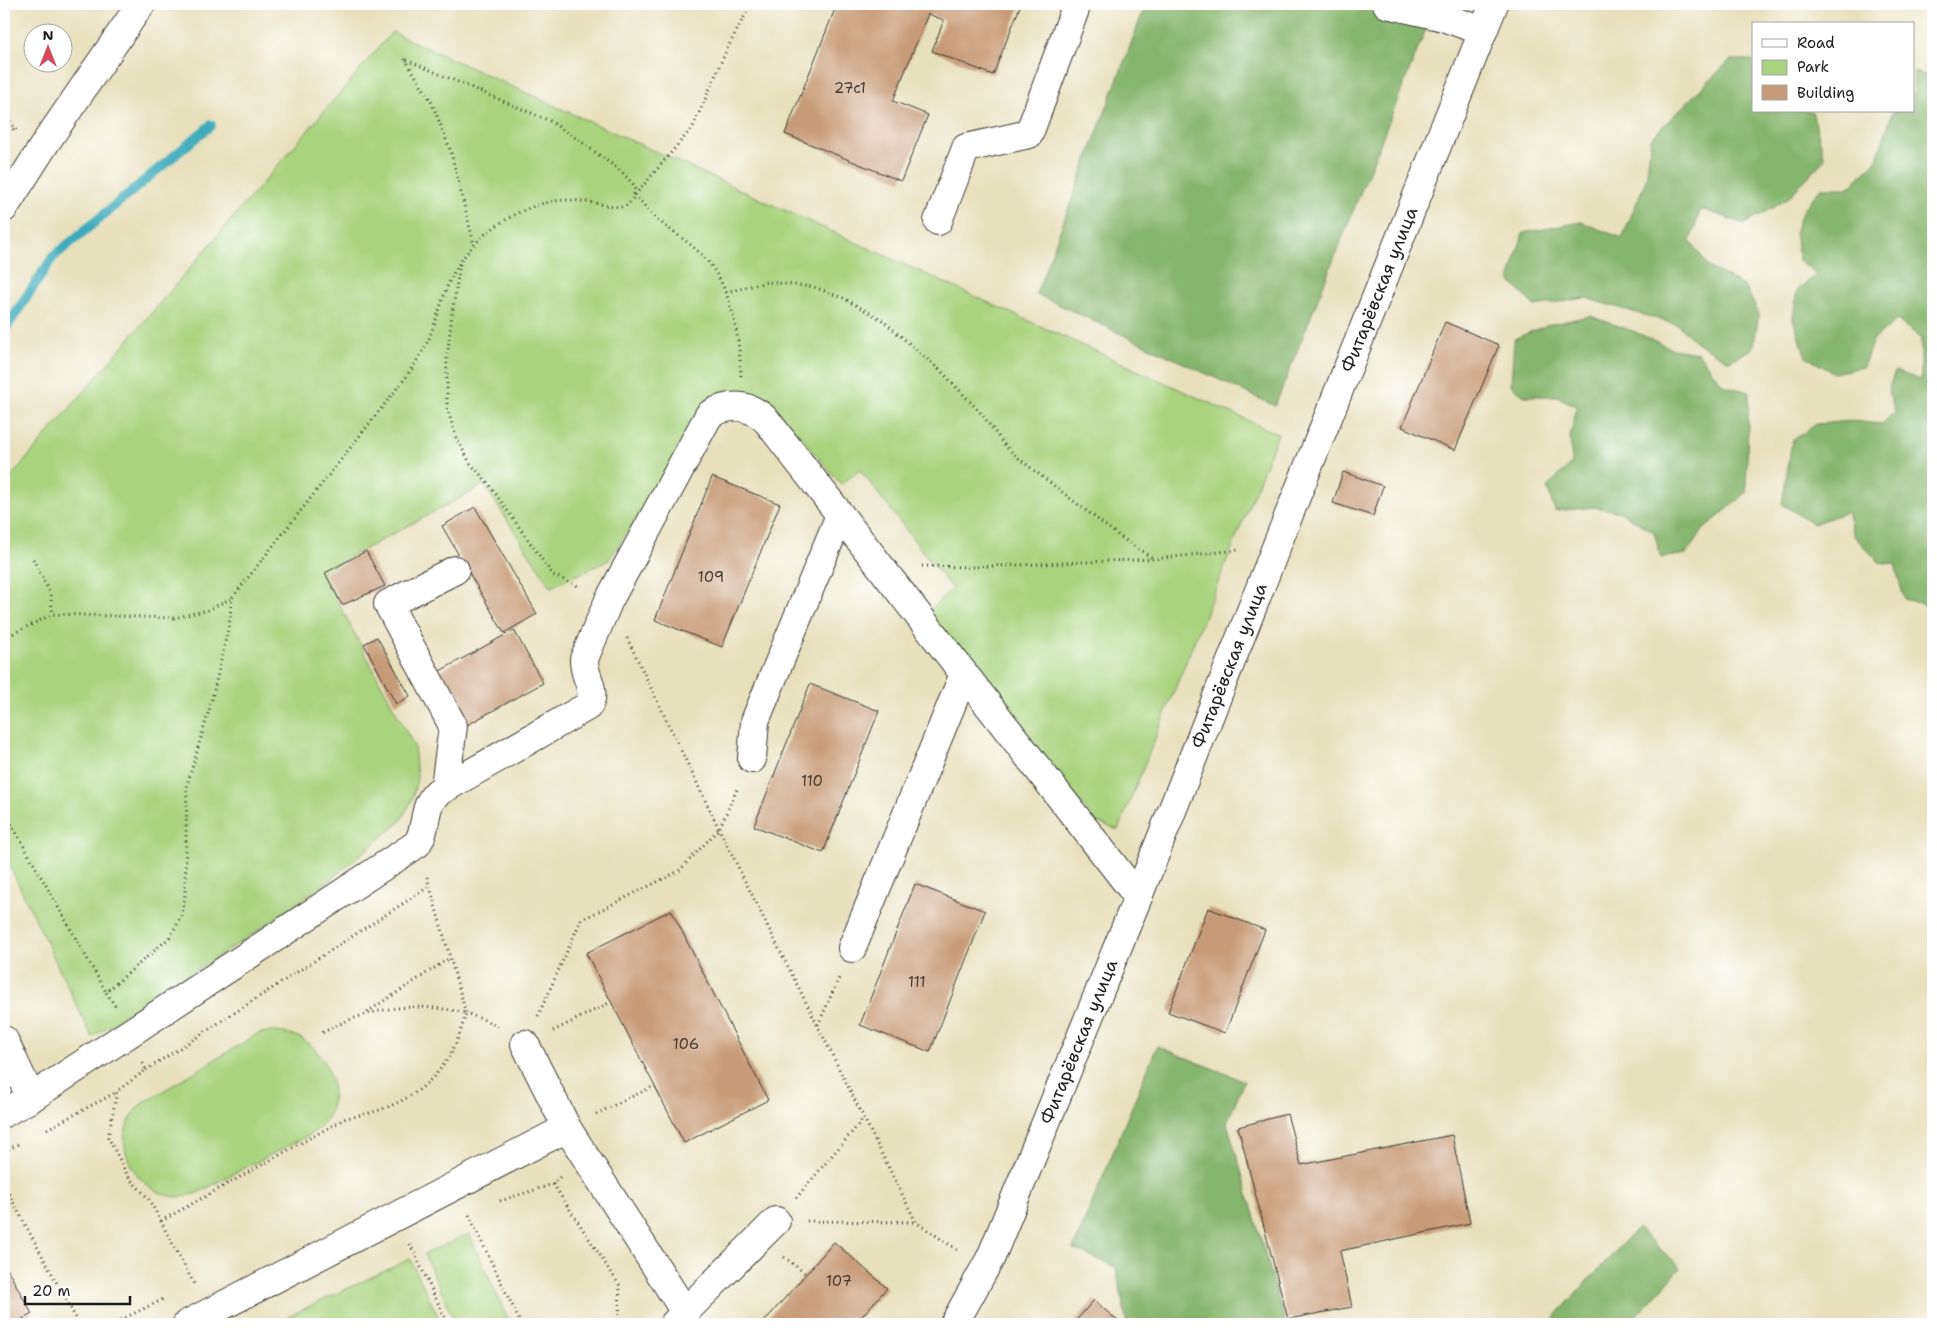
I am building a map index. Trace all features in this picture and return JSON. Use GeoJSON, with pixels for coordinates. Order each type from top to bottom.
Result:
{"type":"FeatureCollection","features":[{"type":"Feature","properties":{"kind":"street"},"geometry":{"type":"LineString","coordinates":[[4,208],[46,142],[141,4]]}},
{"type":"Feature","properties":{"kind":"street"},"geometry":{"type":"LineString","coordinates":[[938,221],[966,148],[1029,134],[1077,4]]}},
{"type":"Feature","properties":{"kind":"street"},"geometry":{"type":"LineString","coordinates":[[1387,4],[1440,16],[1483,31]]}},
{"type":"Feature","properties":{"kind":"street","name":"Фитарёвская улица"},"geometry":{"type":"LineString","coordinates":[[954,1324],[991,1257],[1138,897],[1293,503],[1494,4]]}},
{"type":"Feature","properties":{"kind":"street"},"geometry":{"type":"LineString","coordinates":[[4,1114],[417,844],[425,829],[428,804],[433,796],[445,787],[588,706],[592,691],[584,667],[584,659],[609,600],[709,415],[726,407],[743,407],[753,410],[767,421],[1138,897]]}},
{"type":"Feature","properties":{"kind":"street"},"geometry":{"type":"LineString","coordinates":[[752,759],[755,721],[840,515]]}},
{"type":"Feature","properties":{"kind":"street"},"geometry":{"type":"LineString","coordinates":[[445,787],[452,726],[388,604],[455,570]]}},
{"type":"Feature","properties":{"kind":"street"},"geometry":{"type":"LineString","coordinates":[[852,948],[964,674]]}},
{"type":"Feature","properties":{"kind":"street"},"geometry":{"type":"LineString","coordinates":[[4,1040],[31,1098]]}},
{"type":"Feature","properties":{"kind":"street"},"geometry":{"type":"LineString","coordinates":[[525,1044],[566,1128],[679,1318],[776,1221]]}},
{"type":"Feature","properties":{"kind":"street"},"geometry":{"type":"LineString","coordinates":[[187,1324],[230,1315],[566,1128]]}},
{"type":"Feature","properties":{"kind":"path"},"geometry":{"type":"LineString","coordinates":[[4,638],[53,614],[174,618],[208,610],[232,598],[406,378],[421,355],[452,275],[474,244],[506,220],[523,211],[543,204],[564,200],[584,200],[622,207],[631,202],[693,127],[750,4]]}},
{"type":"Feature","properties":{"kind":"path"},"geometry":{"type":"LineString","coordinates":[[474,244],[450,149],[431,101],[404,59],[550,121],[584,143],[622,172],[633,184],[635,195],[655,217],[702,255],[726,292],[734,323],[741,364],[743,407]]}},
{"type":"Feature","properties":{"kind":"path"},"geometry":{"type":"LineString","coordinates":[[4,113],[17,132],[4,124]]}},
{"type":"Feature","properties":{"kind":"path"},"geometry":{"type":"LineString","coordinates":[[461,261],[447,359],[447,407],[456,437],[470,462],[487,482],[553,574],[609,600],[916,1222],[962,1253]]}},
{"type":"Feature","properties":{"kind":"path"},"geometry":{"type":"LineString","coordinates":[[726,292],[767,282],[814,287],[843,298],[881,319],[942,372],[980,412],[1006,447],[1119,536],[1154,559]]}},
{"type":"Feature","properties":{"kind":"path"},"geometry":{"type":"LineString","coordinates":[[880,566],[971,567],[1154,559],[1238,550]]}},
{"type":"Feature","properties":{"kind":"path"},"geometry":{"type":"LineString","coordinates":[[33,559],[50,593],[53,614]]}},
{"type":"Feature","properties":{"kind":"path"},"geometry":{"type":"LineString","coordinates":[[106,992],[169,938],[182,916],[185,894],[187,785],[210,707],[230,626],[232,598]]}},
{"type":"Feature","properties":{"kind":"path"},"geometry":{"type":"LineString","coordinates":[[525,1044],[582,920],[679,871],[720,828],[752,759]]}},
{"type":"Feature","properties":{"kind":"path"},"geometry":{"type":"LineString","coordinates":[[4,811],[106,992],[131,1032],[146,1070]]}},
{"type":"Feature","properties":{"kind":"path"},"geometry":{"type":"LineString","coordinates":[[161,1221],[346,1118],[371,1114],[402,1102],[425,1086],[444,1065],[456,1043],[466,1013],[417,844]]}},
{"type":"Feature","properties":{"kind":"path"},"geometry":{"type":"LineString","coordinates":[[39,1133],[117,1091],[146,1070],[430,886]]}},
{"type":"Feature","properties":{"kind":"path"},"geometry":{"type":"LineString","coordinates":[[818,1026],[852,948]]}},
{"type":"Feature","properties":{"kind":"path"},"geometry":{"type":"LineString","coordinates":[[320,1034],[364,1013],[450,958]]}},
{"type":"Feature","properties":{"kind":"path"},"geometry":{"type":"LineString","coordinates":[[525,1044],[611,1002]]}},
{"type":"Feature","properties":{"kind":"path"},"geometry":{"type":"LineString","coordinates":[[364,1013],[407,1006],[443,1008],[466,1013],[487,1021],[525,1044]]}},
{"type":"Feature","properties":{"kind":"path"},"geometry":{"type":"LineString","coordinates":[[615,1324],[619,1320],[620,1286],[553,1184],[570,1165],[566,1128],[654,1086]]}},
{"type":"Feature","properties":{"kind":"path"},"geometry":{"type":"LineString","coordinates":[[117,1091],[108,1136],[129,1178],[148,1198],[194,1284]]}},
{"type":"Feature","properties":{"kind":"path"},"geometry":{"type":"LineString","coordinates":[[776,1221],[864,1118]]}},
{"type":"Feature","properties":{"kind":"path"},"geometry":{"type":"LineString","coordinates":[[4,1152],[21,1143]]}},
{"type":"Feature","properties":{"kind":"path"},"geometry":{"type":"LineString","coordinates":[[4,1185],[79,1324]]}},
{"type":"Feature","properties":{"kind":"path"},"geometry":{"type":"LineString","coordinates":[[469,1215],[521,1324]]}},
{"type":"Feature","properties":{"kind":"path"},"geometry":{"type":"LineString","coordinates":[[776,1221],[916,1222]]}},
{"type":"Feature","properties":{"kind":"path"},"geometry":{"type":"LineString","coordinates":[[409,1243],[448,1324]]}},
{"type":"Feature","properties":{"kind":"green space"},"geometry":{"type":"Polygon","coordinates":[[[1146,4],[1436,4],[1275,406],[1036,294],[1146,4]]]}},
{"type":"Feature","properties":{"kind":"green space"},"geometry":{"type":"Polygon","coordinates":[[[392,32],[1278,434],[1118,830],[1096,822],[928,612],[952,589],[860,470],[841,484],[783,417],[770,407],[707,408],[609,560],[551,587],[484,485],[322,572],[414,746],[417,778],[412,800],[400,822],[330,880],[253,934],[92,1037],[4,854],[4,485],[392,32]]]}},
{"type":"Feature","properties":{"kind":"green space"},"geometry":{"type":"Polygon","coordinates":[[[1730,60],[1752,60],[1752,112],[1812,112],[1825,159],[1786,200],[1744,224],[1701,209],[1690,241],[1709,267],[1745,287],[1759,314],[1753,349],[1729,361],[1696,342],[1678,325],[1585,298],[1534,306],[1509,280],[1523,233],[1581,222],[1622,238],[1646,180],[1651,138],[1730,60]]]}},
{"type":"Feature","properties":{"kind":"green space"},"geometry":{"type":"Polygon","coordinates":[[[1914,72],[1933,78],[1933,607],[1904,599],[1895,564],[1879,562],[1854,536],[1847,512],[1814,524],[1782,504],[1792,441],[1816,424],[1851,421],[1882,424],[1895,411],[1888,391],[1895,371],[1921,380],[1921,338],[1897,320],[1873,340],[1863,367],[1834,373],[1806,357],[1793,319],[1797,290],[1817,274],[1799,261],[1795,231],[1803,210],[1821,188],[1848,188],[1876,161],[1893,112],[1914,112],[1914,72]]]}},
{"type":"Feature","properties":{"kind":"green space"},"geometry":{"type":"Polygon","coordinates":[[[1590,316],[1633,331],[1673,349],[1698,353],[1723,385],[1749,392],[1746,493],[1704,529],[1686,554],[1661,558],[1654,532],[1620,512],[1595,507],[1555,511],[1547,487],[1572,463],[1570,437],[1577,407],[1557,396],[1524,396],[1511,385],[1514,339],[1547,325],[1590,316]]]}},
{"type":"Feature","properties":{"kind":"green space"},"geometry":{"type":"Polygon","coordinates":[[[280,1032],[302,1039],[320,1055],[326,1066],[333,1089],[329,1113],[323,1124],[308,1136],[195,1194],[181,1197],[172,1196],[154,1190],[146,1184],[133,1169],[125,1146],[128,1125],[140,1105],[259,1033],[280,1032]]]}},
{"type":"Feature","properties":{"kind":"green space"},"geometry":{"type":"Polygon","coordinates":[[[1157,1046],[1244,1081],[1227,1123],[1286,1324],[1127,1324],[1116,1267],[1073,1249],[1157,1046]]]}},
{"type":"Feature","properties":{"kind":"green space"},"geometry":{"type":"Polygon","coordinates":[[[1637,1228],[1681,1268],[1629,1324],[1548,1324],[1637,1228]]]}},
{"type":"Feature","properties":{"kind":"green space"},"geometry":{"type":"Polygon","coordinates":[[[469,1234],[510,1324],[456,1324],[424,1254],[469,1234]]]}},
{"type":"Feature","properties":{"kind":"green space"},"geometry":{"type":"Polygon","coordinates":[[[410,1259],[442,1324],[272,1324],[410,1259]]]}},
{"type":"Feature","properties":{"kind":"building"},"geometry":{"type":"Polygon","coordinates":[[[837,4],[1021,4],[993,75],[932,51],[944,20],[928,14],[893,101],[928,115],[901,181],[785,134],[837,4]]]}},
{"type":"Feature","properties":{"kind":"building"},"geometry":{"type":"Polygon","coordinates":[[[1445,322],[1499,345],[1455,450],[1402,427],[1445,322]]]}},
{"type":"Feature","properties":{"kind":"building"},"geometry":{"type":"Polygon","coordinates":[[[1343,472],[1383,486],[1373,516],[1333,503],[1343,472]]]}},
{"type":"Feature","properties":{"kind":"building"},"geometry":{"type":"Polygon","coordinates":[[[712,477],[780,504],[722,647],[655,620],[712,477]]]}},
{"type":"Feature","properties":{"kind":"building"},"geometry":{"type":"Polygon","coordinates":[[[475,507],[537,614],[504,633],[442,526],[475,507]]]}},
{"type":"Feature","properties":{"kind":"building"},"geometry":{"type":"Polygon","coordinates":[[[366,551],[385,586],[342,605],[325,573],[366,551]]]}},
{"type":"Feature","properties":{"kind":"building"},"geometry":{"type":"Polygon","coordinates":[[[514,630],[543,683],[458,730],[429,677],[514,630]]]}},
{"type":"Feature","properties":{"kind":"building"},"geometry":{"type":"Polygon","coordinates":[[[377,637],[410,696],[396,704],[364,644],[377,637]]]}},
{"type":"Feature","properties":{"kind":"building"},"geometry":{"type":"Polygon","coordinates":[[[810,684],[879,711],[823,853],[754,826],[810,684]]]}},
{"type":"Feature","properties":{"kind":"building"},"geometry":{"type":"Polygon","coordinates":[[[915,884],[985,911],[930,1052],[860,1025],[915,884]]]}},
{"type":"Feature","properties":{"kind":"building"},"geometry":{"type":"Polygon","coordinates":[[[1208,908],[1265,930],[1225,1033],[1168,1012],[1208,908]]]}},
{"type":"Feature","properties":{"kind":"building"},"geometry":{"type":"Polygon","coordinates":[[[671,910],[768,1100],[684,1143],[586,953],[671,910]]]}},
{"type":"Feature","properties":{"kind":"building"},"geometry":{"type":"Polygon","coordinates":[[[1287,1114],[1301,1165],[1452,1135],[1470,1223],[1340,1251],[1352,1307],[1288,1319],[1238,1127],[1287,1114]]]}},
{"type":"Feature","properties":{"kind":"building"},"geometry":{"type":"Polygon","coordinates":[[[834,1242],[887,1288],[855,1324],[762,1324],[834,1242]]]}},
{"type":"Feature","properties":{"kind":"building"},"geometry":{"type":"Polygon","coordinates":[[[4,1263],[32,1314],[13,1324],[4,1324],[4,1263]]]}},
{"type":"Feature","properties":{"kind":"building"},"geometry":{"type":"Polygon","coordinates":[[[1094,1300],[1121,1324],[1073,1324],[1094,1300]]]}},
{"type":"Feature","properties":{"kind":"waterway"},"geometry":{"type":"LineString","coordinates":[[4,331],[53,257],[211,125]]}}]}
